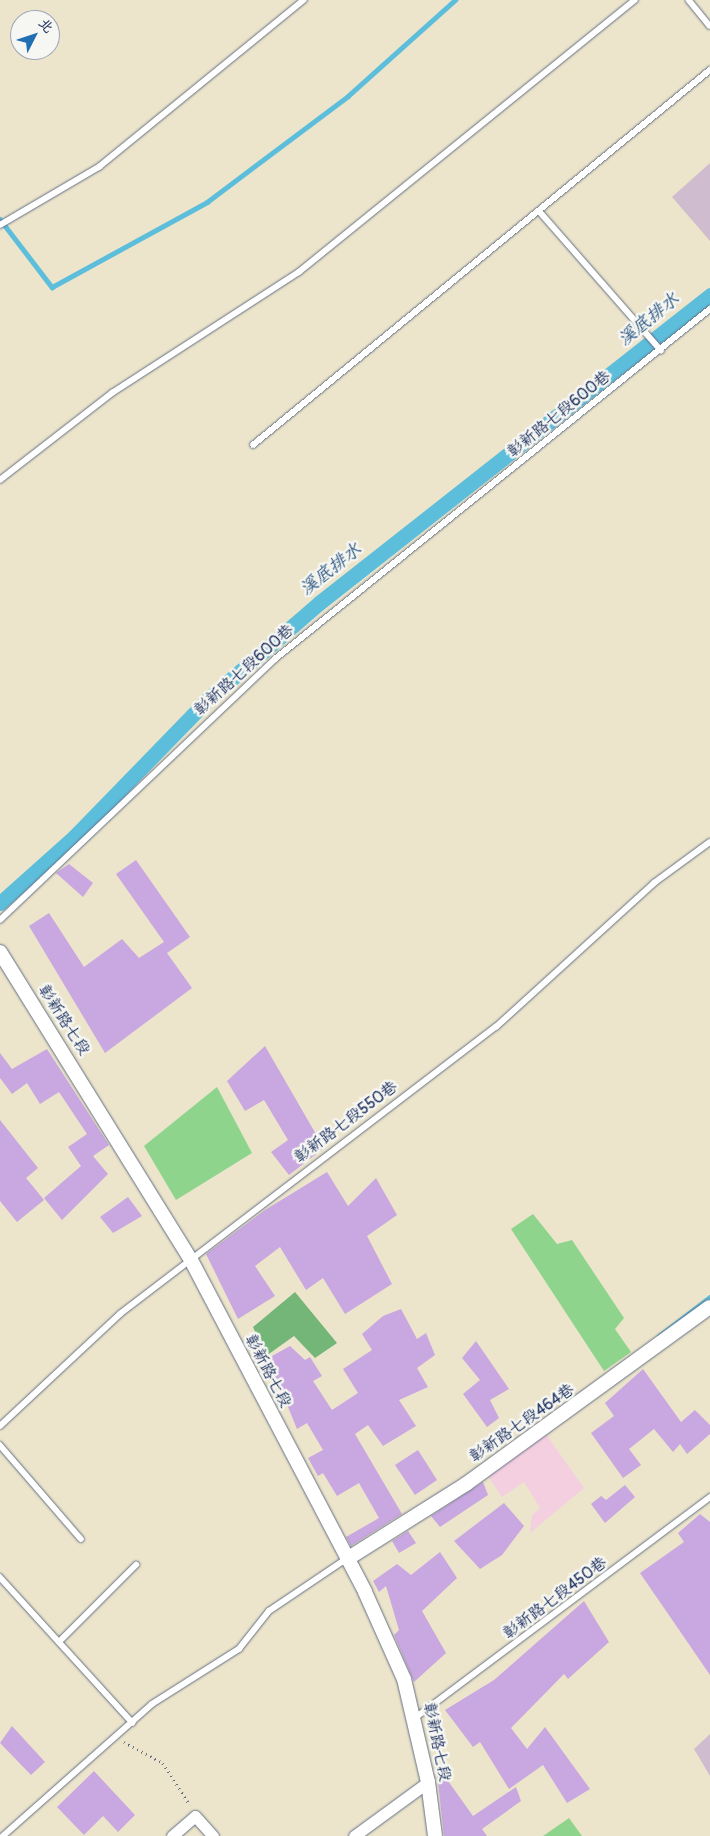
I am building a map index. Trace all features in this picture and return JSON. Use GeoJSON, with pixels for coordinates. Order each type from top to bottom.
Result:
{"type":"FeatureCollection","features":[{"type":"Feature","properties":{"kind":"street","name":"彰新路七段"},"geometry":{"type":"LineString","coordinates":[[0,952],[191,1260],[347,1559],[404,1679],[415,1718],[428,1782],[435,1836]]}},
{"type":"Feature","properties":{"kind":"street","name":"彰新路七段464巷"},"geometry":{"type":"LineString","coordinates":[[347,1559],[482,1473],[710,1307]]}},
{"type":"Feature","properties":{"kind":"street"},"geometry":{"type":"LineString","coordinates":[[354,1836],[428,1782]]}},
{"type":"Feature","properties":{"kind":"street"},"geometry":{"type":"LineString","coordinates":[[172,1836],[196,1816],[213,1836]]}},
{"type":"Feature","properties":{"kind":"lane"},"geometry":{"type":"LineString","coordinates":[[0,226],[115,156],[304,0]]}},
{"type":"Feature","properties":{"kind":"lane"},"geometry":{"type":"LineString","coordinates":[[0,480],[112,393],[300,272],[635,0]]}},
{"type":"Feature","properties":{"kind":"lane"},"geometry":{"type":"LineString","coordinates":[[689,0],[709,24]]}},
{"type":"Feature","properties":{"kind":"lane"},"geometry":{"type":"LineString","coordinates":[[254,445],[540,212],[710,70]]}},
{"type":"Feature","properties":{"kind":"lane"},"geometry":{"type":"LineString","coordinates":[[540,212],[661,350]]}},
{"type":"Feature","properties":{"kind":"lane","name":"彰新路七段600巷"},"geometry":{"type":"LineString","coordinates":[[0,920],[275,658],[710,309]]}},
{"type":"Feature","properties":{"kind":"lane","name":"彰新路七段550巷"},"geometry":{"type":"LineString","coordinates":[[0,1426],[120,1314],[496,1027],[654,883],[710,842]]}},
{"type":"Feature","properties":{"kind":"lane"},"geometry":{"type":"LineString","coordinates":[[0,1445],[81,1539]]}},
{"type":"Feature","properties":{"kind":"lane","name":"彰新路七段450巷"},"geometry":{"type":"LineString","coordinates":[[415,1718],[710,1497]]}},
{"type":"Feature","properties":{"kind":"lane"},"geometry":{"type":"LineString","coordinates":[[3,1836],[133,1723],[152,1704],[239,1649],[269,1611],[347,1559]]}},
{"type":"Feature","properties":{"kind":"lane"},"geometry":{"type":"LineString","coordinates":[[59,1642],[136,1565]]}},
{"type":"Feature","properties":{"kind":"lane"},"geometry":{"type":"LineString","coordinates":[[0,1576],[133,1723]]}},
{"type":"Feature","properties":{"kind":"path"},"geometry":{"type":"LineString","coordinates":[[116,1738],[162,1763],[196,1816]]}},
{"type":"Feature","properties":{"kind":"shaded area"},"geometry":{"type":"Polygon","coordinates":[[[710,163],[710,241],[672,197],[710,163]]]}},
{"type":"Feature","properties":{"kind":"shaded area"},"geometry":{"type":"Polygon","coordinates":[[[546,1434],[584,1488],[530,1533],[532,1515],[540,1508],[524,1482],[502,1497],[488,1476],[546,1434]]]}},
{"type":"Feature","properties":{"kind":"shaded area"},"geometry":{"type":"Polygon","coordinates":[[[710,1734],[710,1776],[694,1749],[710,1734]]]}},
{"type":"Feature","properties":{"kind":"green space"},"geometry":{"type":"Polygon","coordinates":[[[217,1087],[252,1153],[176,1200],[144,1146],[217,1087]]]}},
{"type":"Feature","properties":{"kind":"green space"},"geometry":{"type":"Polygon","coordinates":[[[533,1214],[557,1244],[572,1240],[624,1318],[615,1329],[631,1352],[604,1371],[511,1229],[533,1214]]]}},
{"type":"Feature","properties":{"kind":"green space"},"geometry":{"type":"Polygon","coordinates":[[[295,1292],[337,1343],[315,1358],[294,1336],[266,1356],[253,1327],[295,1292]]]}},
{"type":"Feature","properties":{"kind":"green space"},"geometry":{"type":"Polygon","coordinates":[[[569,1818],[582,1836],[543,1836],[569,1818]]]}},
{"type":"Feature","properties":{"kind":"building"},"geometry":{"type":"Polygon","coordinates":[[[136,860],[190,937],[167,953],[192,988],[105,1053],[29,926],[49,913],[84,967],[122,939],[139,958],[164,942],[116,874],[136,860]]]}},
{"type":"Feature","properties":{"kind":"building"},"geometry":{"type":"Polygon","coordinates":[[[69,864],[93,883],[83,897],[56,873],[69,864]]]}},
{"type":"Feature","properties":{"kind":"building"},"geometry":{"type":"Polygon","coordinates":[[[265,1046],[324,1148],[289,1175],[271,1152],[288,1140],[264,1100],[245,1111],[227,1081],[265,1046]]]}},
{"type":"Feature","properties":{"kind":"building"},"geometry":{"type":"Polygon","coordinates":[[[47,1049],[109,1145],[93,1156],[108,1174],[62,1220],[44,1198],[81,1166],[68,1147],[87,1134],[59,1092],[40,1104],[27,1083],[12,1094],[0,1078],[0,1053],[12,1069],[47,1049]]]}},
{"type":"Feature","properties":{"kind":"building"},"geometry":{"type":"Polygon","coordinates":[[[0,1120],[38,1168],[26,1178],[44,1200],[17,1222],[0,1201],[0,1120]]]}},
{"type":"Feature","properties":{"kind":"building"},"geometry":{"type":"Polygon","coordinates":[[[327,1172],[348,1206],[376,1178],[397,1215],[367,1236],[392,1284],[345,1314],[323,1278],[306,1290],[280,1247],[255,1266],[275,1296],[238,1319],[206,1254],[265,1210],[327,1172]]]}},
{"type":"Feature","properties":{"kind":"building"},"geometry":{"type":"Polygon","coordinates":[[[128,1197],[142,1216],[113,1233],[100,1217],[128,1197]]]}},
{"type":"Feature","properties":{"kind":"building"},"geometry":{"type":"Polygon","coordinates":[[[401,1309],[417,1339],[426,1333],[435,1355],[417,1368],[428,1387],[399,1400],[416,1426],[383,1446],[368,1425],[355,1434],[402,1514],[351,1546],[346,1537],[379,1518],[359,1483],[337,1496],[323,1473],[318,1476],[308,1458],[323,1450],[307,1423],[297,1429],[286,1402],[289,1400],[275,1376],[270,1379],[263,1361],[290,1346],[305,1360],[310,1357],[322,1376],[313,1381],[332,1410],[358,1393],[343,1369],[372,1350],[362,1334],[383,1316],[401,1309]]]}},
{"type":"Feature","properties":{"kind":"building"},"geometry":{"type":"Polygon","coordinates":[[[476,1341],[509,1389],[490,1400],[499,1418],[487,1427],[463,1394],[480,1380],[462,1358],[476,1341]]]}},
{"type":"Feature","properties":{"kind":"building"},"geometry":{"type":"Polygon","coordinates":[[[643,1369],[681,1422],[695,1410],[710,1425],[710,1434],[687,1454],[680,1444],[673,1452],[654,1429],[629,1449],[641,1465],[623,1478],[591,1433],[614,1416],[605,1403],[643,1369]]]}},
{"type":"Feature","properties":{"kind":"building"},"geometry":{"type":"Polygon","coordinates":[[[418,1450],[437,1480],[415,1495],[395,1465],[418,1450]]]}},
{"type":"Feature","properties":{"kind":"building"},"geometry":{"type":"Polygon","coordinates":[[[483,1482],[488,1495],[440,1527],[431,1516],[483,1482]]]}},
{"type":"Feature","properties":{"kind":"building"},"geometry":{"type":"Polygon","coordinates":[[[625,1485],[635,1497],[605,1523],[591,1504],[601,1496],[606,1500],[625,1485]]]}},
{"type":"Feature","properties":{"kind":"building"},"geometry":{"type":"Polygon","coordinates":[[[504,1503],[524,1526],[502,1555],[480,1569],[454,1541],[504,1503]]]}},
{"type":"Feature","properties":{"kind":"building"},"geometry":{"type":"Polygon","coordinates":[[[700,1514],[710,1522],[710,1675],[640,1573],[684,1542],[678,1533],[700,1514]]]}},
{"type":"Feature","properties":{"kind":"building"},"geometry":{"type":"Polygon","coordinates":[[[408,1531],[416,1543],[399,1553],[392,1541],[408,1531]]]}},
{"type":"Feature","properties":{"kind":"building"},"geometry":{"type":"Polygon","coordinates":[[[440,1552],[457,1578],[422,1611],[446,1653],[414,1682],[394,1635],[399,1630],[386,1586],[379,1592],[373,1581],[397,1564],[411,1575],[440,1552]]]}},
{"type":"Feature","properties":{"kind":"building"},"geometry":{"type":"Polygon","coordinates":[[[584,1601],[609,1642],[568,1679],[564,1674],[511,1728],[527,1749],[545,1727],[590,1789],[567,1803],[543,1765],[509,1789],[480,1742],[473,1747],[445,1710],[494,1680],[584,1601]]]}},
{"type":"Feature","properties":{"kind":"building"},"geometry":{"type":"Polygon","coordinates":[[[12,1726],[45,1762],[31,1775],[0,1743],[12,1726]]]}},
{"type":"Feature","properties":{"kind":"building"},"geometry":{"type":"Polygon","coordinates":[[[436,1764],[473,1816],[516,1787],[521,1801],[482,1829],[487,1836],[444,1836],[436,1764]]]}},
{"type":"Feature","properties":{"kind":"building"},"geometry":{"type":"Polygon","coordinates":[[[94,1771],[135,1815],[118,1832],[103,1816],[84,1835],[57,1807],[94,1771]]]}},
{"type":"Feature","properties":{"kind":"waterway"},"geometry":{"type":"LineString","coordinates":[[0,219],[52,287],[207,202],[348,96],[455,0]]}},
{"type":"Feature","properties":{"kind":"waterway","name":"溪底排水"},"geometry":{"type":"LineString","coordinates":[[0,903],[74,837],[207,700],[319,603],[710,295]]}},
{"type":"Feature","properties":{"kind":"waterway"},"geometry":{"type":"LineString","coordinates":[[659,1336],[710,1297]]}}]}
